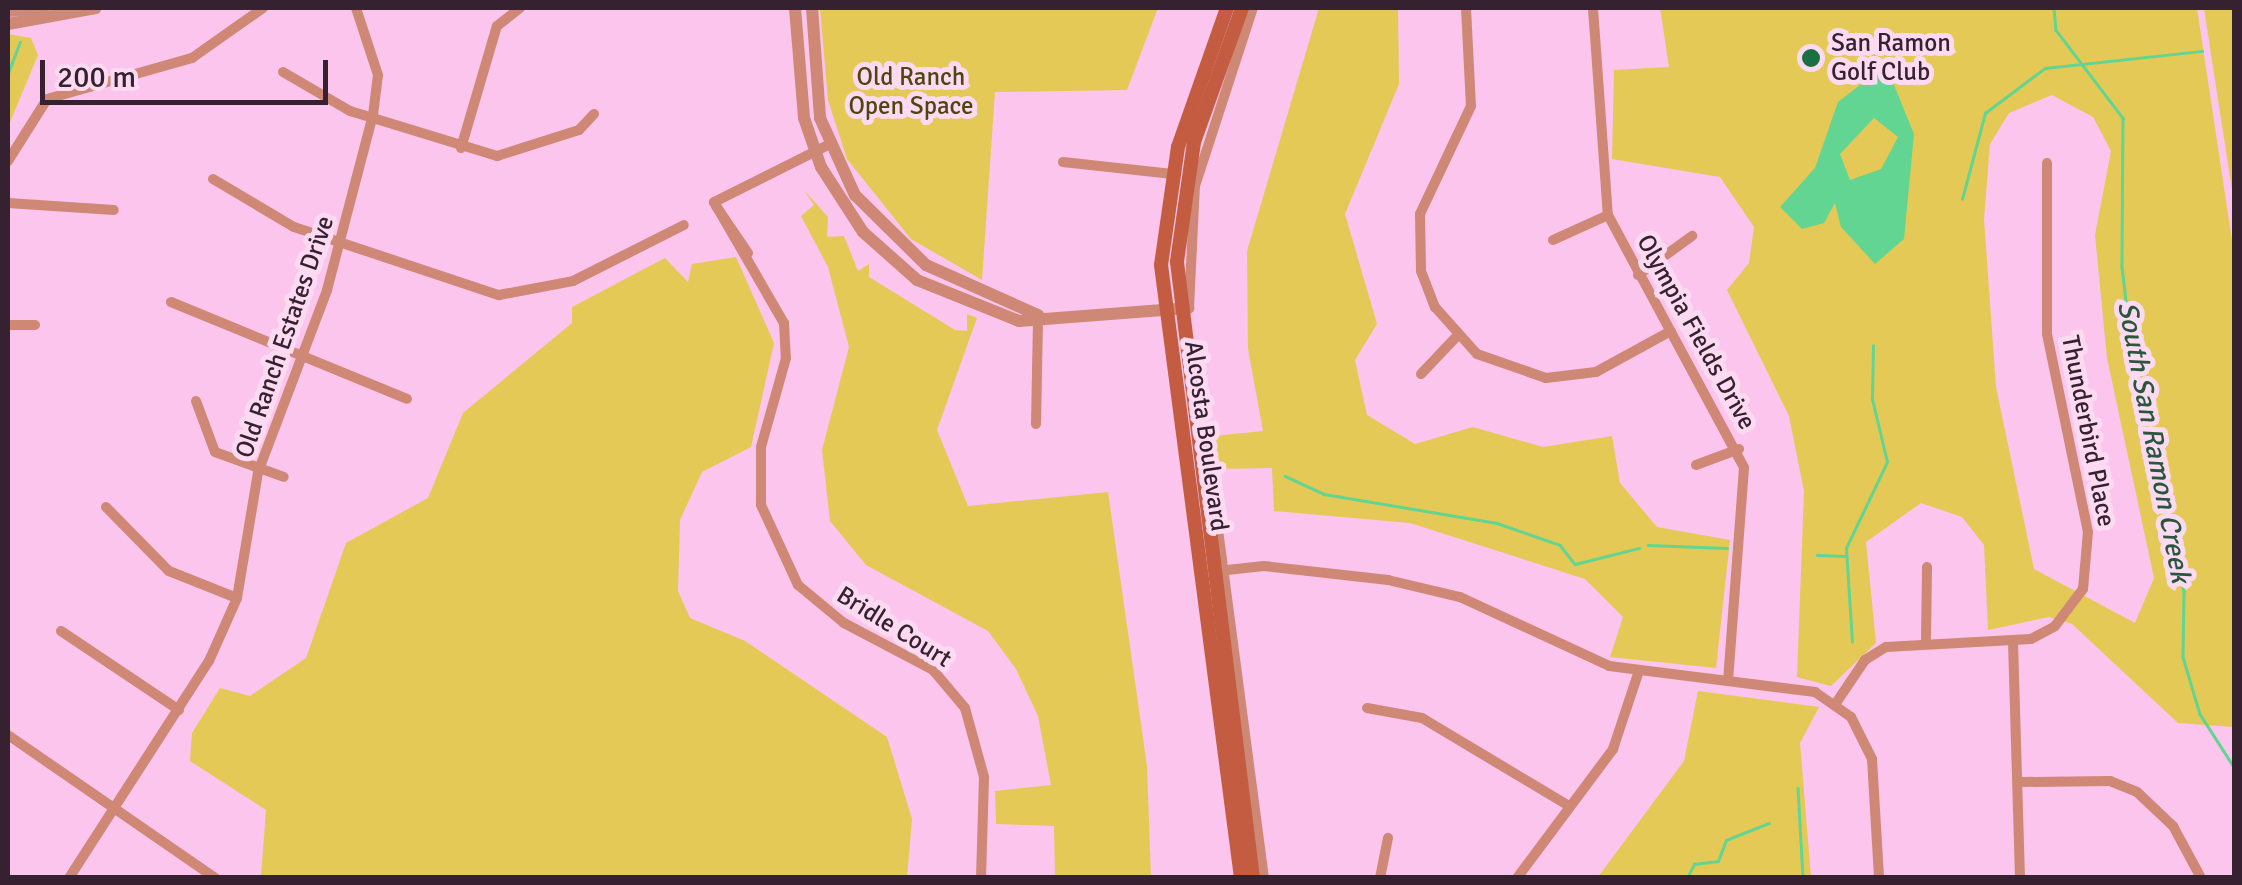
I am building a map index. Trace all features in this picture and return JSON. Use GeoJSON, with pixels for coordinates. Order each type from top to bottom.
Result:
{"type":"FeatureCollection","features":[{"type":"Feature","properties":{"kind":"main road","name":"Alcosta Boulevard"},"geometry":{"type":"LineString","coordinates":[[1227,8],[1172,174],[1177,309],[1253,878]]}},
{"type":"Feature","properties":{"kind":"main road","name":"Alcosta Boulevard"},"geometry":{"type":"LineString","coordinates":[[1177,309],[1186,178],[1242,8]]}},
{"type":"Feature","properties":{"kind":"main road","name":"Alcosta Boulevard"},"geometry":{"type":"LineString","coordinates":[[1214,572],[1242,878]]}},
{"type":"Feature","properties":{"kind":"street"},"geometry":{"type":"LineString","coordinates":[[8,11],[44,8]]}},
{"type":"Feature","properties":{"kind":"street"},"geometry":{"type":"LineString","coordinates":[[8,24],[96,8]]}},
{"type":"Feature","properties":{"kind":"street"},"geometry":{"type":"LineString","coordinates":[[8,161],[48,99],[192,58],[262,8]]}},
{"type":"Feature","properties":{"kind":"street","name":"Old Ranch Estates Drive"},"geometry":{"type":"LineString","coordinates":[[69,878],[179,710],[237,598],[258,472],[342,242],[373,116],[378,75],[356,8]]}},
{"type":"Feature","properties":{"kind":"street"},"geometry":{"type":"LineString","coordinates":[[461,148],[497,26],[520,8]]}},
{"type":"Feature","properties":{"kind":"street"},"geometry":{"type":"LineString","coordinates":[[794,8],[815,151],[864,232],[917,280],[983,312],[1020,322],[1038,314],[1177,309]]}},
{"type":"Feature","properties":{"kind":"street"},"geometry":{"type":"LineString","coordinates":[[812,8],[830,144],[856,194],[899,244],[961,285],[1038,314]]}},
{"type":"Feature","properties":{"kind":"street","name":"Alcosta Boulevard"},"geometry":{"type":"LineString","coordinates":[[1177,309],[1195,186],[1254,8]]}},
{"type":"Feature","properties":{"kind":"street"},"geometry":{"type":"LineString","coordinates":[[1466,8],[1471,106],[1433,176],[1418,242],[1435,307],[1457,336],[1501,367],[1568,378],[1671,331]]}},
{"type":"Feature","properties":{"kind":"street","name":"Olympia Fields Drive"},"geometry":{"type":"LineString","coordinates":[[1593,8],[1608,215],[1638,275],[1739,450],[1745,494],[1728,680]]}},
{"type":"Feature","properties":{"kind":"street"},"geometry":{"type":"LineString","coordinates":[[283,72],[373,116],[461,148],[497,156],[531,150],[594,114]]}},
{"type":"Feature","properties":{"kind":"street","name":"Bridle Court"},"geometry":{"type":"LineString","coordinates":[[830,144],[728,188],[716,206],[778,300],[787,342],[759,465],[772,544],[829,613],[918,660],[958,696],[984,777],[981,878]]}},
{"type":"Feature","properties":{"kind":"street"},"geometry":{"type":"LineString","coordinates":[[1063,162],[1172,174]]}},
{"type":"Feature","properties":{"kind":"street","name":"Thunderbird Place"},"geometry":{"type":"LineString","coordinates":[[1836,703],[1865,660],[1926,638],[2013,642],[2066,616],[2091,554],[2049,360],[2047,163]]}},
{"type":"Feature","properties":{"kind":"street"},"geometry":{"type":"LineString","coordinates":[[213,179],[342,242],[499,295],[573,280],[684,225]]}},
{"type":"Feature","properties":{"kind":"street"},"geometry":{"type":"LineString","coordinates":[[8,203],[114,210]]}},
{"type":"Feature","properties":{"kind":"street"},"geometry":{"type":"LineString","coordinates":[[1553,240],[1608,215]]}},
{"type":"Feature","properties":{"kind":"street"},"geometry":{"type":"LineString","coordinates":[[1638,275],[1692,236]]}},
{"type":"Feature","properties":{"kind":"street"},"geometry":{"type":"LineString","coordinates":[[171,302],[303,349],[407,398]]}},
{"type":"Feature","properties":{"kind":"street"},"geometry":{"type":"LineString","coordinates":[[1036,424],[1038,314]]}},
{"type":"Feature","properties":{"kind":"street"},"geometry":{"type":"LineString","coordinates":[[8,325],[35,325]]}},
{"type":"Feature","properties":{"kind":"street"},"geometry":{"type":"LineString","coordinates":[[1421,374],[1457,336]]}},
{"type":"Feature","properties":{"kind":"street"},"geometry":{"type":"LineString","coordinates":[[196,401],[215,452],[258,472],[284,477]]}},
{"type":"Feature","properties":{"kind":"street"},"geometry":{"type":"LineString","coordinates":[[1696,465],[1739,450]]}},
{"type":"Feature","properties":{"kind":"street"},"geometry":{"type":"LineString","coordinates":[[106,507],[169,571],[237,598]]}},
{"type":"Feature","properties":{"kind":"street"},"geometry":{"type":"LineString","coordinates":[[1214,572],[1264,566],[1460,597],[1574,652],[1639,671],[1728,680],[1836,703],[1872,759],[1879,878]]}},
{"type":"Feature","properties":{"kind":"street"},"geometry":{"type":"LineString","coordinates":[[1926,638],[1927,567]]}},
{"type":"Feature","properties":{"kind":"street","name":"Alcosta Boulevard"},"geometry":{"type":"LineString","coordinates":[[1214,572],[1264,878]]}},
{"type":"Feature","properties":{"kind":"street"},"geometry":{"type":"LineString","coordinates":[[60,631],[179,710]]}},
{"type":"Feature","properties":{"kind":"street"},"geometry":{"type":"LineString","coordinates":[[2013,642],[2022,782],[2020,878]]}},
{"type":"Feature","properties":{"kind":"street"},"geometry":{"type":"LineString","coordinates":[[1518,878],[1629,720],[1639,671]]}},
{"type":"Feature","properties":{"kind":"street"},"geometry":{"type":"LineString","coordinates":[[1367,708],[1422,718],[1570,806]]}},
{"type":"Feature","properties":{"kind":"street"},"geometry":{"type":"LineString","coordinates":[[8,734],[116,804],[215,878]]}},
{"type":"Feature","properties":{"kind":"street"},"geometry":{"type":"LineString","coordinates":[[2022,782],[2110,781],[2137,792],[2173,826],[2201,878]]}},
{"type":"Feature","properties":{"kind":"street"},"geometry":{"type":"LineString","coordinates":[[1380,878],[1388,838]]}},
{"type":"Feature","properties":{"kind":"green space","name":"Old Ranch Open Space"},"geometry":{"type":"Polygon","coordinates":[[[820,8],[1158,8],[1127,90],[995,92],[982,280],[911,239],[847,159],[828,100],[820,8]]]}},
{"type":"Feature","properties":{"kind":"green space"},"geometry":{"type":"Polygon","coordinates":[[[1319,8],[1398,8],[1399,84],[1345,214],[1377,324],[1355,360],[1367,415],[1415,444],[1473,427],[1543,447],[1612,436],[1620,483],[1657,527],[1730,540],[1716,668],[1610,657],[1623,617],[1585,579],[1410,523],[1274,511],[1272,468],[1217,469],[1213,436],[1263,431],[1248,349],[1247,251],[1319,8]]]}},
{"type":"Feature","properties":{"kind":"green space","name":"San Ramon Golf Club"},"geometry":{"type":"Polygon","coordinates":[[[1660,8],[2197,8],[2234,254],[2234,727],[2178,723],[2072,624],[2049,617],[1988,630],[1984,545],[1962,517],[1921,503],[1866,542],[1876,643],[1831,686],[1797,677],[1804,491],[1789,416],[1727,290],[1749,263],[1754,227],[1720,177],[1612,159],[1614,70],[1669,67],[1660,8]],[[2052,95],[2009,113],[1990,144],[1984,219],[1996,387],[2034,569],[2135,623],[2154,578],[2107,358],[2095,235],[2111,151],[2093,117],[2052,95]]]}},
{"type":"Feature","properties":{"kind":"green space"},"geometry":{"type":"Polygon","coordinates":[[[2204,8],[2234,8],[2234,203],[2205,15],[2204,8]]]}},
{"type":"Feature","properties":{"kind":"green space"},"geometry":{"type":"Polygon","coordinates":[[[8,34],[31,38],[38,55],[8,127],[8,34]]]}},
{"type":"Feature","properties":{"kind":"green space"},"geometry":{"type":"Polygon","coordinates":[[[804,190],[828,217],[827,237],[844,236],[858,271],[869,264],[869,277],[955,330],[967,331],[967,314],[977,318],[937,430],[968,506],[1108,492],[1147,766],[1151,877],[1055,877],[1054,826],[996,824],[995,791],[1051,785],[1038,716],[1016,669],[988,631],[866,565],[830,521],[822,450],[849,347],[828,267],[801,216],[814,205],[804,190]]]}},
{"type":"Feature","properties":{"kind":"green space"},"geometry":{"type":"Polygon","coordinates":[[[736,257],[774,343],[751,447],[702,472],[680,520],[678,591],[690,618],[745,641],[887,737],[912,819],[907,877],[261,877],[266,810],[190,761],[192,733],[220,688],[250,696],[306,658],[346,543],[428,498],[463,413],[572,323],[572,307],[665,258],[688,282],[692,264],[736,257]]]}},
{"type":"Feature","properties":{"kind":"green space"},"geometry":{"type":"Polygon","coordinates":[[[1698,691],[1819,707],[1800,743],[1811,877],[1598,877],[1684,761],[1698,691]]]}},
{"type":"Feature","properties":{"kind":"shaded area"},"geometry":{"type":"Polygon","coordinates":[[[1882,68],[1899,74],[1894,85],[1914,134],[1904,239],[1875,264],[1841,227],[1835,203],[1824,223],[1802,229],[1780,207],[1815,168],[1838,102],[1882,68]],[[1874,118],[1840,154],[1850,180],[1881,169],[1898,137],[1874,118]]]}},
{"type":"Feature","properties":{"kind":"waterway","name":"South San Ramon Creek"},"geometry":{"type":"LineString","coordinates":[[2054,8],[2056,30],[2123,118],[2122,267],[2134,368],[2184,591],[2183,657],[2200,714],[2234,767]]}},
{"type":"Feature","properties":{"kind":"waterway"},"geometry":{"type":"LineString","coordinates":[[8,73],[20,42]]}},
{"type":"Feature","properties":{"kind":"waterway"},"geometry":{"type":"LineString","coordinates":[[1962,199],[1985,113],[2045,68],[2202,51]]}},
{"type":"Feature","properties":{"kind":"waterway"},"geometry":{"type":"LineString","coordinates":[[1852,642],[1846,548],[1887,462],[1872,399],[1873,346]]}},
{"type":"Feature","properties":{"kind":"waterway"},"geometry":{"type":"LineString","coordinates":[[1285,476],[1324,494],[1497,523],[1560,545],[1575,564],[1639,548]]}},
{"type":"Feature","properties":{"kind":"waterway"},"geometry":{"type":"LineString","coordinates":[[1648,545],[1727,548]]}},
{"type":"Feature","properties":{"kind":"waterway"},"geometry":{"type":"LineString","coordinates":[[1817,555],[1845,556]]}},
{"type":"Feature","properties":{"kind":"waterway"},"geometry":{"type":"LineString","coordinates":[[1798,788],[1803,878]]}},
{"type":"Feature","properties":{"kind":"waterway"},"geometry":{"type":"LineString","coordinates":[[1687,878],[1694,864],[1718,861],[1726,840],[1769,823]]}},
{"type":"Feature","properties":{"kind":"place","name":"San Ramon Golf Club"},"geometry":{"type":"Point","coordinates":[1811,58]}}]}
